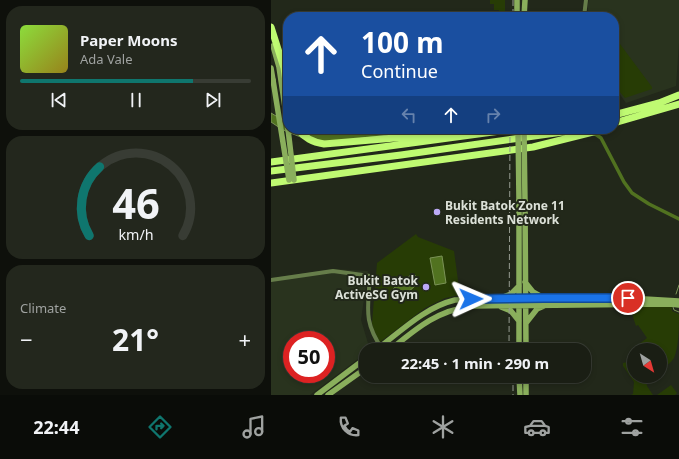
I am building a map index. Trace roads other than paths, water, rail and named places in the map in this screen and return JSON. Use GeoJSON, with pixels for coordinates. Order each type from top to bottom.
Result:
{"type":"FeatureCollection","features":[{"type":"Feature","properties":{"kind":"highway"},"geometry":{"type":"LineString","coordinates":[[271,27],[283,65]]}},
{"type":"Feature","properties":{"kind":"highway"},"geometry":{"type":"LineString","coordinates":[[619,114],[653,105],[679,95]]}},
{"type":"Feature","properties":{"kind":"highway"},"geometry":{"type":"LineString","coordinates":[[619,122],[679,104]]}},
{"type":"Feature","properties":{"kind":"highway"},"geometry":{"type":"LineString","coordinates":[[302,134],[315,143],[324,144],[453,134]]}},
{"type":"Feature","properties":{"kind":"highway"},"geometry":{"type":"LineString","coordinates":[[271,162],[477,134]]}},
{"type":"Feature","properties":{"kind":"highway"},"geometry":{"type":"LineString","coordinates":[[271,171],[565,134]]}},
{"type":"Feature","properties":{"kind":"highway"},"geometry":{"type":"LineString","coordinates":[[271,183],[533,147],[578,134]]}},
{"type":"Feature","properties":{"kind":"main road"},"geometry":{"type":"LineString","coordinates":[[517,0],[517,12]]}},
{"type":"Feature","properties":{"kind":"main road"},"geometry":{"type":"LineString","coordinates":[[524,12],[525,0]]}},
{"type":"Feature","properties":{"kind":"main road"},"geometry":{"type":"LineString","coordinates":[[271,38],[279,67],[283,93]]}},
{"type":"Feature","properties":{"kind":"main road"},"geometry":{"type":"LineString","coordinates":[[271,68],[283,133]]}},
{"type":"Feature","properties":{"kind":"main road"},"geometry":{"type":"LineString","coordinates":[[283,134],[292,180]]}},
{"type":"Feature","properties":{"kind":"main road"},"geometry":{"type":"LineString","coordinates":[[288,134],[292,180]]}},
{"type":"Feature","properties":{"kind":"main road"},"geometry":{"type":"LineString","coordinates":[[517,134],[522,201],[526,298],[526,343]]}},
{"type":"Feature","properties":{"kind":"main road"},"geometry":{"type":"LineString","coordinates":[[519,343],[519,286],[524,134]]}},
{"type":"Feature","properties":{"kind":"main road"},"geometry":{"type":"LineString","coordinates":[[525,282],[533,292],[544,298]]}},
{"type":"Feature","properties":{"kind":"main road"},"geometry":{"type":"LineString","coordinates":[[501,298],[511,294],[519,286]]}},
{"type":"Feature","properties":{"kind":"main road"},"geometry":{"type":"LineString","coordinates":[[388,343],[427,312],[447,302],[471,299],[501,298],[628,298],[679,303]]}},
{"type":"Feature","properties":{"kind":"main road"},"geometry":{"type":"LineString","coordinates":[[399,343],[427,322],[442,313],[455,308],[470,306],[679,303]]}},
{"type":"Feature","properties":{"kind":"main road"},"geometry":{"type":"LineString","coordinates":[[526,322],[537,310],[546,305]]}},
{"type":"Feature","properties":{"kind":"main road"},"geometry":{"type":"LineString","coordinates":[[497,306],[511,311],[519,321]]}},
{"type":"Feature","properties":{"kind":"main road"},"geometry":{"type":"LineString","coordinates":[[317,395],[359,363]]}},
{"type":"Feature","properties":{"kind":"main road"},"geometry":{"type":"LineString","coordinates":[[328,395],[359,373]]}},
{"type":"Feature","properties":{"kind":"main road"},"geometry":{"type":"LineString","coordinates":[[519,383],[520,395]]}},
{"type":"Feature","properties":{"kind":"main road"},"geometry":{"type":"LineString","coordinates":[[526,383],[526,395]]}},
{"type":"Feature","properties":{"kind":"street"},"geometry":{"type":"LineString","coordinates":[[585,12],[586,0]]}},
{"type":"Feature","properties":{"kind":"street"},"geometry":{"type":"LineString","coordinates":[[271,280],[333,272],[370,276],[368,320],[377,343]]}},
{"type":"Feature","properties":{"kind":"waterway"},"geometry":{"type":"LineString","coordinates":[[595,134],[601,138],[624,182],[632,193],[649,204],[679,219]]}},
{"type":"Feature","properties":{"kind":"waterway"},"geometry":{"type":"LineString","coordinates":[[676,294],[679,285]]}},
{"type":"Feature","properties":{"kind":"waterway"},"geometry":{"type":"LineString","coordinates":[[673,307],[674,310],[679,312]]}},
{"type":"Feature","properties":{"kind":"railway"},"geometry":{"type":"LineString","coordinates":[[513,0],[513,12]]}},
{"type":"Feature","properties":{"kind":"railway"},"geometry":{"type":"LineString","coordinates":[[509,343],[510,134]]}},
{"type":"Feature","properties":{"kind":"railway"},"geometry":{"type":"LineString","coordinates":[[513,383],[513,395]]}},
{"type":"Feature","properties":{"kind":"place","name":"Bukit Batok Zone 11 Residents Network"},"geometry":{"type":"Point","coordinates":[437,212]}},
{"type":"Feature","properties":{"kind":"place","name":"Bukit Batok ActiveSG Gym"},"geometry":{"type":"Point","coordinates":[426,287]}}]}
